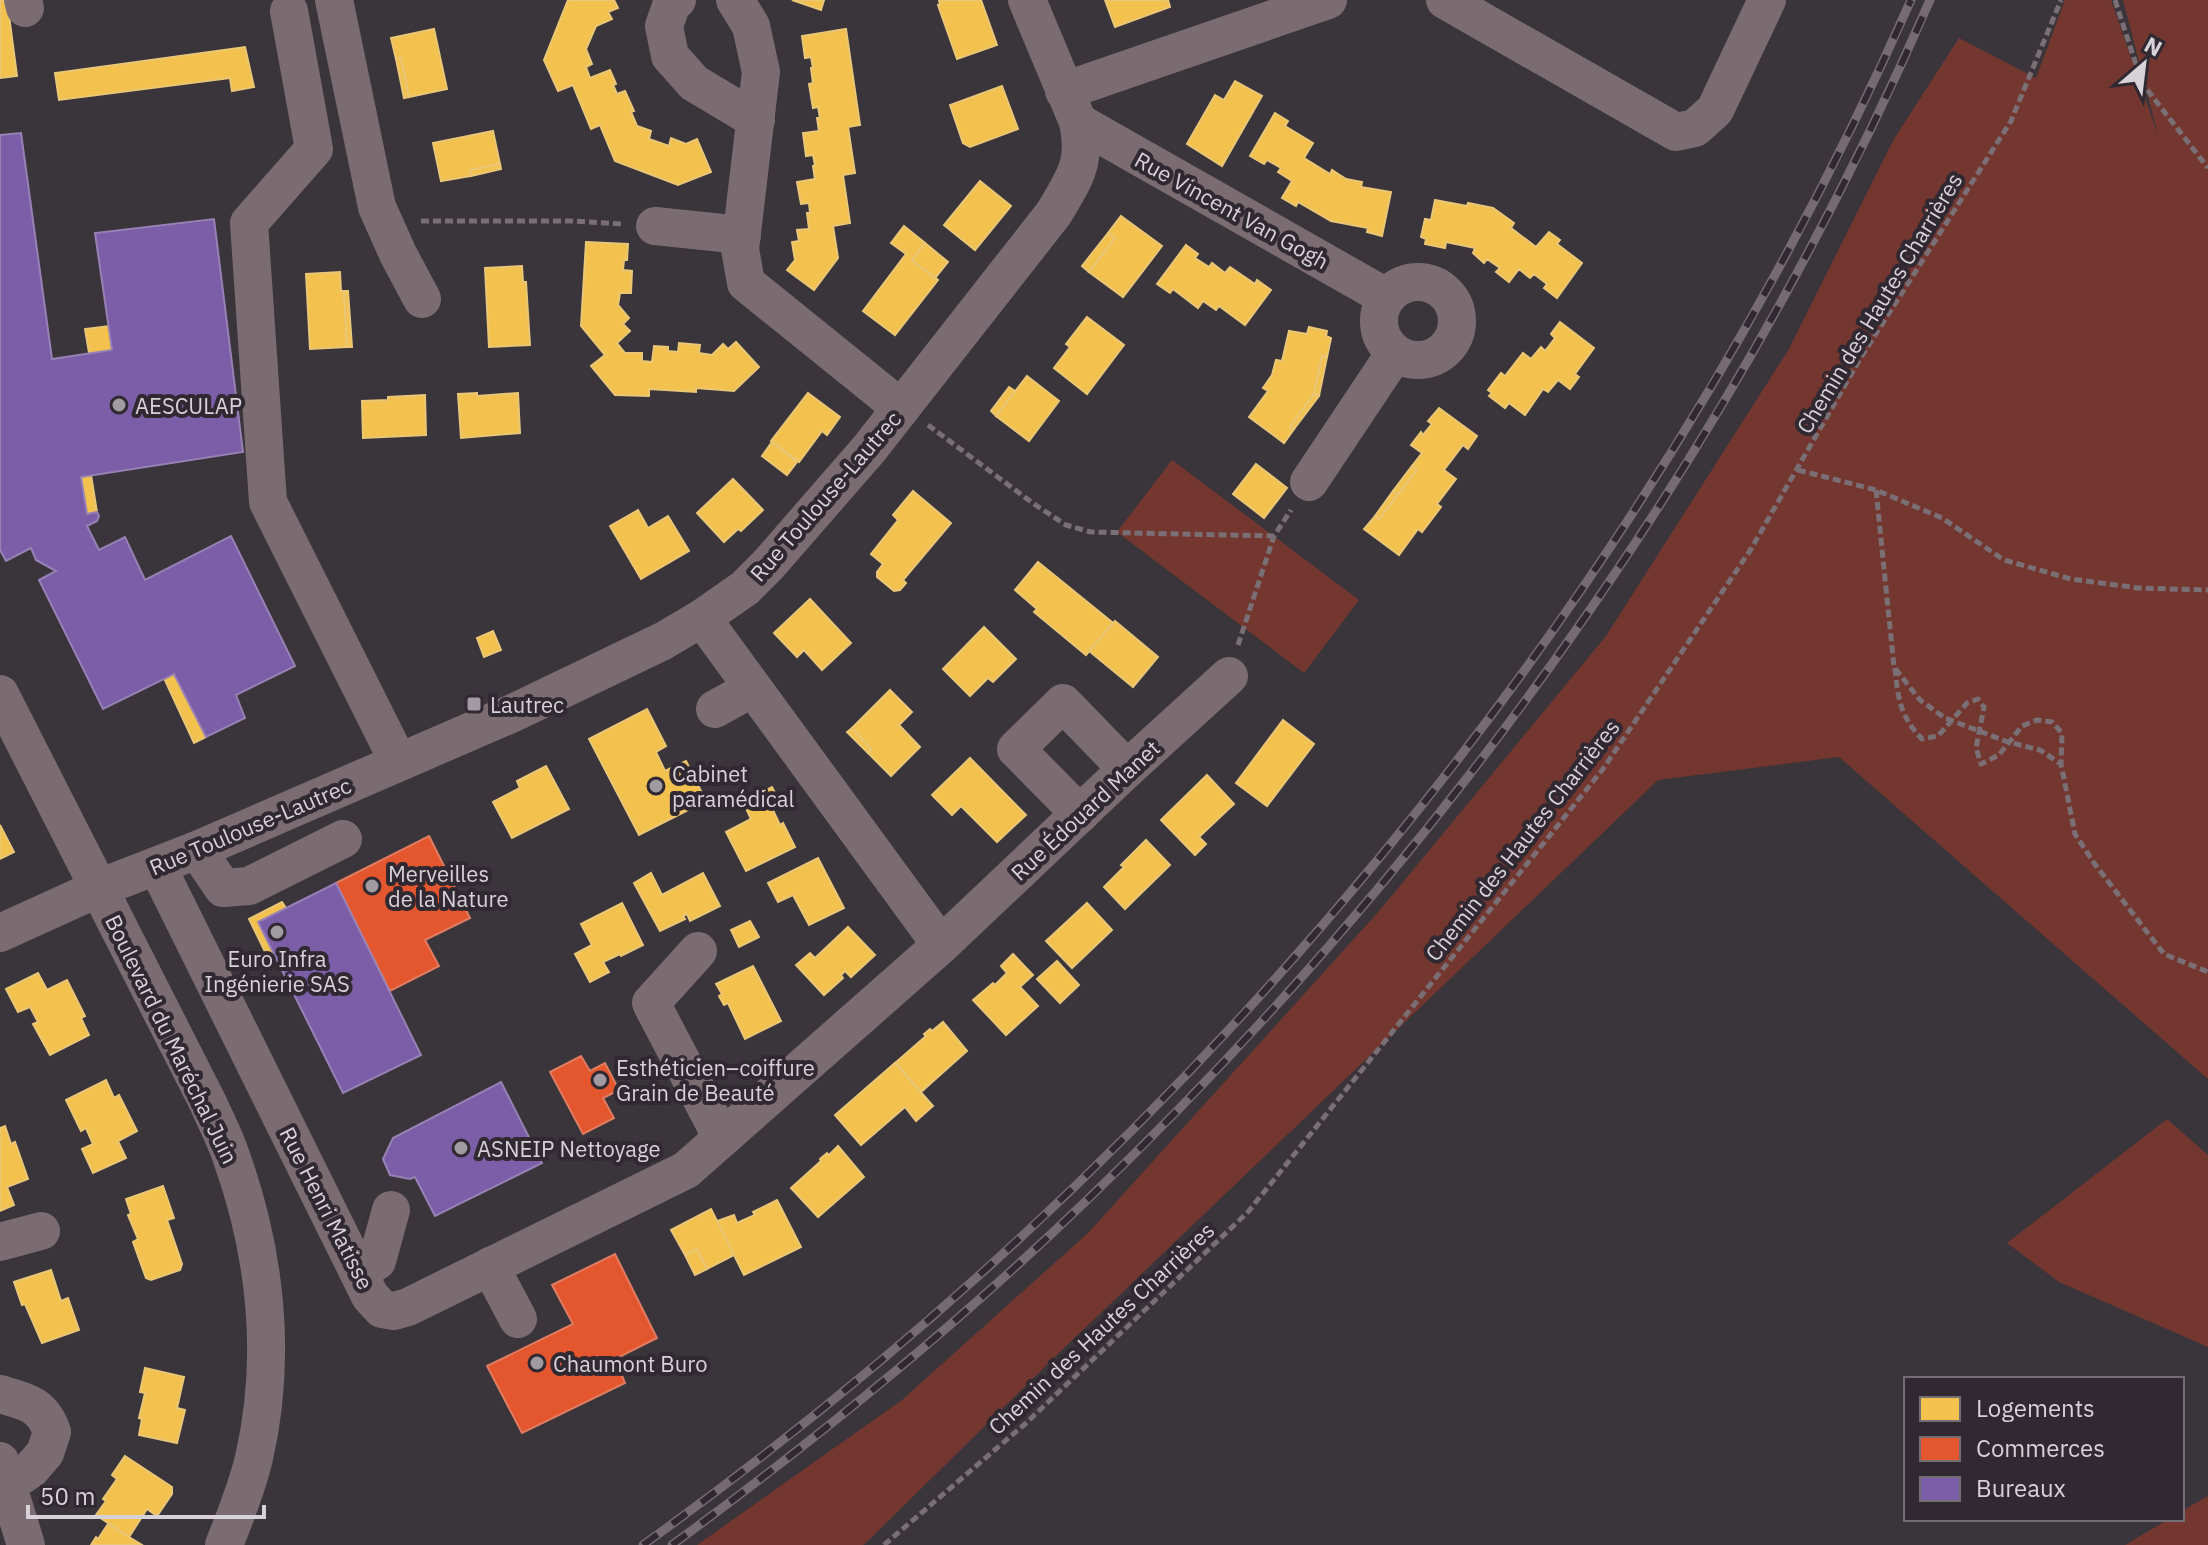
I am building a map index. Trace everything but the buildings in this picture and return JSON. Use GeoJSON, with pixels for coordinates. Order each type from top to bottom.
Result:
{"type":"FeatureCollection","features":[{"type":"Feature","properties":{"kind":"street"},"geometry":{"type":"LineString","coordinates":[[334,0],[377,207],[422,299]]}},
{"type":"Feature","properties":{"kind":"street"},"geometry":{"type":"LineString","coordinates":[[677,0],[672,3],[664,26],[670,56],[694,83],[756,120]]}},
{"type":"Feature","properties":{"kind":"street"},"geometry":{"type":"LineString","coordinates":[[735,0],[751,26],[761,72],[740,249],[746,283],[901,408]]}},
{"type":"Feature","properties":{"kind":"street","name":"Rue Toulouse-Lautrec"},"geometry":{"type":"LineString","coordinates":[[0,933],[513,713],[663,641],[745,588],[869,449],[1054,213],[1068,189],[1082,152],[1071,107],[1027,0]]}},
{"type":"Feature","properties":{"kind":"street"},"geometry":{"type":"LineString","coordinates":[[1071,107],[1328,0]]}},
{"type":"Feature","properties":{"kind":"street"},"geometry":{"type":"LineString","coordinates":[[1445,0],[1676,132],[1695,128],[1715,110],[1767,0]]}},
{"type":"Feature","properties":{"kind":"street"},"geometry":{"type":"LineString","coordinates":[[289,11],[314,149],[249,223],[268,502],[398,761]]}},
{"type":"Feature","properties":{"kind":"street","name":"Rue Vincent Van Gogh"},"geometry":{"type":"LineString","coordinates":[[1071,107],[1386,297]]}},
{"type":"Feature","properties":{"kind":"street"},"geometry":{"type":"LineString","coordinates":[[655,226],[742,235]]}},
{"type":"Feature","properties":{"kind":"street"},"geometry":{"type":"LineString","coordinates":[[1420,281],[1444,292],[1452,302],[1456,327],[1444,350],[1420,360],[1395,353],[1381,333],[1378,321],[1386,297],[1396,288],[1420,281]]}},
{"type":"Feature","properties":{"kind":"street"},"geometry":{"type":"LineString","coordinates":[[1309,482],[1395,353]]}},
{"type":"Feature","properties":{"kind":"street"},"geometry":{"type":"LineString","coordinates":[[702,618],[941,945]]}},
{"type":"Feature","properties":{"kind":"street","name":"Rue Édouard Manet"},"geometry":{"type":"LineString","coordinates":[[714,1145],[941,945],[1229,676]]}},
{"type":"Feature","properties":{"kind":"street"},"geometry":{"type":"LineString","coordinates":[[715,709],[751,689]]}},
{"type":"Feature","properties":{"kind":"street","name":"Boulevard du Maréchal Juin"},"geometry":{"type":"LineString","coordinates":[[0,694],[214,1116],[231,1156],[258,1250],[265,1303],[266,1359],[262,1411],[253,1459],[238,1511],[224,1545]]}},
{"type":"Feature","properties":{"kind":"street"},"geometry":{"type":"LineString","coordinates":[[1080,814],[1016,749],[1063,703],[1127,769]]}},
{"type":"Feature","properties":{"kind":"street"},"geometry":{"type":"LineString","coordinates":[[197,850],[223,888],[249,886],[343,839]]}},
{"type":"Feature","properties":{"kind":"street","name":"Rue Henri Matisse"},"geometry":{"type":"LineString","coordinates":[[157,866],[370,1296],[382,1309],[394,1311],[408,1307],[686,1170],[714,1145]]}},
{"type":"Feature","properties":{"kind":"street"},"geometry":{"type":"LineString","coordinates":[[698,951],[651,1003],[714,1145]]}},
{"type":"Feature","properties":{"kind":"street"},"geometry":{"type":"LineString","coordinates":[[359,1273],[377,1261],[391,1210]]}},
{"type":"Feature","properties":{"kind":"street"},"geometry":{"type":"LineString","coordinates":[[0,1242],[41,1231]]}},
{"type":"Feature","properties":{"kind":"street"},"geometry":{"type":"LineString","coordinates":[[490,1266],[518,1319]]}},
{"type":"Feature","properties":{"kind":"street"},"geometry":{"type":"LineString","coordinates":[[0,1394],[29,1402],[46,1416],[52,1432],[45,1453],[31,1469],[4,1473],[26,1545]]}},
{"type":"Feature","properties":{"kind":"path","name":"Chemin des Hautes Charrières"},"geometry":{"type":"LineString","coordinates":[[884,1545],[1025,1424],[1248,1212],[1603,769],[1751,549],[1860,359],[2011,121],[2061,0]]}},
{"type":"Feature","properties":{"kind":"path"},"geometry":{"type":"LineString","coordinates":[[2115,0],[2142,83],[2208,168]]}},
{"type":"Feature","properties":{"kind":"path"},"geometry":{"type":"LineString","coordinates":[[384,221],[572,221],[655,226]]}},
{"type":"Feature","properties":{"kind":"path"},"geometry":{"type":"LineString","coordinates":[[901,408],[1066,525],[1091,532],[1274,536],[1229,676]]}},
{"type":"Feature","properties":{"kind":"path"},"geometry":{"type":"LineString","coordinates":[[1798,470],[1876,490],[1942,518],[2004,560],[2071,579],[2138,588],[2208,590]]}},
{"type":"Feature","properties":{"kind":"path"},"geometry":{"type":"LineString","coordinates":[[1876,490],[1898,703],[1910,727],[1922,739],[1938,736],[1967,703],[1978,699],[1984,707],[1976,748],[1981,764],[1999,755],[2022,726],[2037,720],[2052,722],[2062,733],[2061,764],[2075,834],[2164,954],[2208,972]]}},
{"type":"Feature","properties":{"kind":"path"},"geometry":{"type":"LineString","coordinates":[[1894,667],[1920,700],[1945,718],[2008,742],[2040,750],[2061,764]]}},
{"type":"Feature","properties":{"kind":"shaded area"},"geometry":{"type":"Polygon","coordinates":[[[2065,0],[2111,0],[2158,135],[2123,0],[2208,0],[2208,1079],[1839,757],[1658,780],[1060,1352],[863,1545],[697,1545],[902,1400],[1089,1232],[1380,910],[1606,636],[1789,349],[1894,139],[1959,38],[2036,78],[2065,0]]]}},
{"type":"Feature","properties":{"kind":"shaded area"},"geometry":{"type":"Polygon","coordinates":[[[1172,460],[1359,600],[1304,673],[1117,532],[1172,460]]]}},
{"type":"Feature","properties":{"kind":"shaded area"},"geometry":{"type":"Polygon","coordinates":[[[2167,1119],[2208,1155],[2208,1347],[2059,1282],[2007,1243],[2167,1119]]]}},
{"type":"Feature","properties":{"kind":"shaded area"},"geometry":{"type":"Polygon","coordinates":[[[2208,1496],[2208,1545],[2125,1545],[2166,1521],[2184,1521],[2184,1510],[2208,1496]]]}},
{"type":"Feature","properties":{"kind":"railway"},"geometry":{"type":"LineString","coordinates":[[643,1545],[844,1391],[1034,1225],[1213,1046],[1380,857],[1534,657],[1674,447],[1800,228],[1911,0]]}},
{"type":"Feature","properties":{"kind":"railway"},"geometry":{"type":"LineString","coordinates":[[672,1545],[780,1464],[884,1380],[986,1293],[1085,1202],[1215,1071],[1339,934],[1457,791],[1567,643],[1670,489],[1765,330],[1852,167],[1930,0]]}},
{"type":"Feature","properties":{"kind":"place","name":"AESCULAP"},"geometry":{"type":"Point","coordinates":[119,405]}},
{"type":"Feature","properties":{"kind":"place","name":"Lautrec"},"geometry":{"type":"Point","coordinates":[474,704]}},
{"type":"Feature","properties":{"kind":"place","name":"Cabinet paramédical"},"geometry":{"type":"Point","coordinates":[656,786]}},
{"type":"Feature","properties":{"kind":"place","name":"Merveilles de la Nature"},"geometry":{"type":"Point","coordinates":[372,886]}},
{"type":"Feature","properties":{"kind":"place","name":"Euro Infra Ingénierie SAS"},"geometry":{"type":"Point","coordinates":[277,932]}},
{"type":"Feature","properties":{"kind":"place","name":"Esthéticien–coiffure Grain de Beauté"},"geometry":{"type":"Point","coordinates":[600,1080]}},
{"type":"Feature","properties":{"kind":"place","name":"ASNEIP Nettoyage"},"geometry":{"type":"Point","coordinates":[461,1148]}},
{"type":"Feature","properties":{"kind":"place","name":"Chaumont Buro"},"geometry":{"type":"Point","coordinates":[537,1363]}}]}
